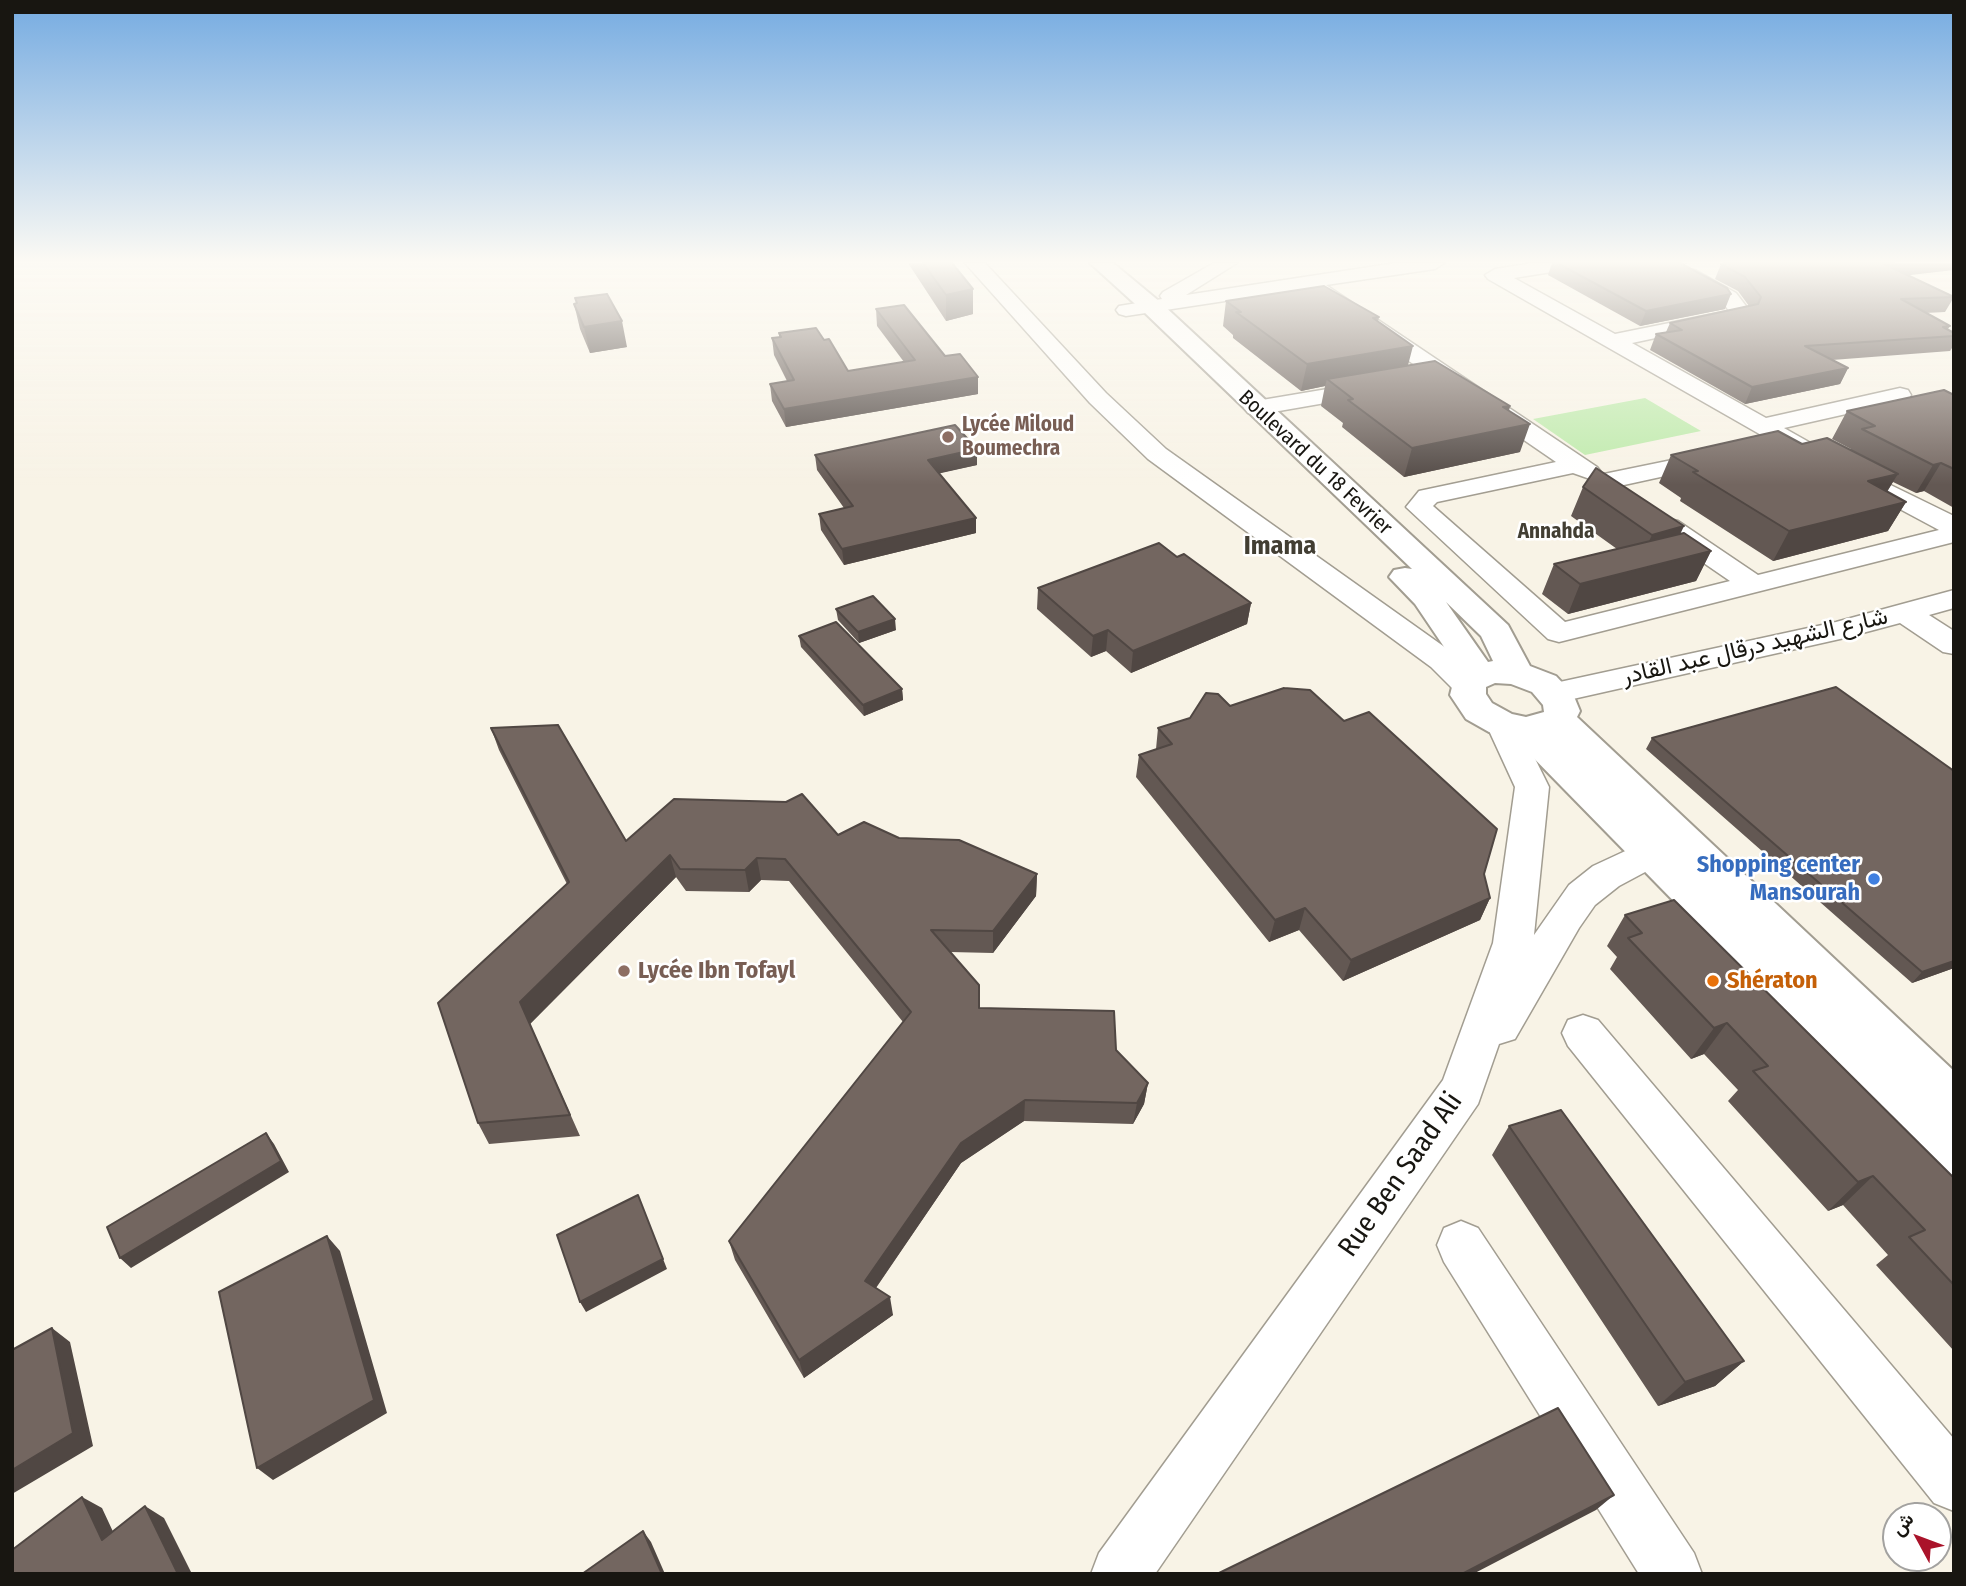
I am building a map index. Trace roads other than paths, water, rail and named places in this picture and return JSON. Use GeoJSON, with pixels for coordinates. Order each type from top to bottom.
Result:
{"type":"FeatureCollection","features":[{"type":"Feature","properties":{"kind":"main road","name":"Boulevard du 18 Fevrier"},"geometry":{"type":"LineString","coordinates":[[1167,337],[1427,598],[1474,681],[1468,695],[1479,711],[1535,716]]}},
{"type":"Feature","properties":{"kind":"main road","name":"Boulevard du 18 Fevrier"},"geometry":{"type":"LineString","coordinates":[[1172,337],[1256,408],[1496,632],[1516,673]]}},
{"type":"Feature","properties":{"kind":"main road"},"geometry":{"type":"LineString","coordinates":[[1474,681],[1502,671],[1531,677],[1535,716],[1649,853],[1954,1153]]}},
{"type":"Feature","properties":{"kind":"main road"},"geometry":{"type":"LineString","coordinates":[[1535,716],[1953,1102]]}},
{"type":"Feature","properties":{"kind":"street"},"geometry":{"type":"LineString","coordinates":[[1042,337],[1098,398],[1157,454],[1474,681]]}},
{"type":"Feature","properties":{"kind":"street"},"geometry":{"type":"LineString","coordinates":[[1388,337],[1623,496]]}},
{"type":"Feature","properties":{"kind":"street"},"geometry":{"type":"LineString","coordinates":[[1606,337],[1791,443],[1954,527]]}},
{"type":"Feature","properties":{"kind":"street"},"geometry":{"type":"LineString","coordinates":[[1613,341],[1632,337]]}},
{"type":"Feature","properties":{"kind":"street"},"geometry":{"type":"LineString","coordinates":[[1418,380],[1445,376]]}},
{"type":"Feature","properties":{"kind":"street"},"geometry":{"type":"LineString","coordinates":[[1256,408],[1391,385]]}},
{"type":"Feature","properties":{"kind":"street"},"geometry":{"type":"LineString","coordinates":[[1762,426],[1900,395]]}},
{"type":"Feature","properties":{"kind":"street"},"geometry":{"type":"LineString","coordinates":[[1601,482],[1791,443]]}},
{"type":"Feature","properties":{"kind":"street"},"geometry":{"type":"LineString","coordinates":[[1576,465],[1428,496],[1419,508],[1559,633],[1954,534]]}},
{"type":"Feature","properties":{"kind":"street"},"geometry":{"type":"LineString","coordinates":[[1644,511],[1753,584]]}},
{"type":"Feature","properties":{"kind":"street","name":"شارع الشهيد درقال عبد القادر"},"geometry":{"type":"LineString","coordinates":[[1535,716],[1954,599]]}},
{"type":"Feature","properties":{"kind":"street"},"geometry":{"type":"LineString","coordinates":[[1904,612],[1954,645]]}},
{"type":"Feature","properties":{"kind":"street","name":"Rue Ben Saad Ali"},"geometry":{"type":"LineString","coordinates":[[1120,1574],[1462,1090],[1513,943],[1532,787],[1535,716]]}},
{"type":"Feature","properties":{"kind":"street"},"geometry":{"type":"LineString","coordinates":[[1462,1090],[1565,917],[1582,895],[1606,876],[1649,853]]}},
{"type":"Feature","properties":{"kind":"street"},"geometry":{"type":"LineString","coordinates":[[1583,1033],[1954,1483]]}},
{"type":"Feature","properties":{"kind":"street"},"geometry":{"type":"LineString","coordinates":[[1461,1245],[1673,1574]]}},
{"type":"Feature","properties":{"kind":"place","name":"Lycée Miloud Boumechra"},"geometry":{"type":"Point","coordinates":[948,437]}},
{"type":"Feature","properties":{"kind":"place","name":"Shopping center Mansourah"},"geometry":{"type":"Point","coordinates":[1874,879]}},
{"type":"Feature","properties":{"kind":"place","name":"Lycée Ibn Tofayl"},"geometry":{"type":"Point","coordinates":[624,971]}},
{"type":"Feature","properties":{"kind":"place","name":"Shératon"},"geometry":{"type":"Point","coordinates":[1713,981]}},
{"type":"Feature","properties":{"kind":"district","name":"Annahda"},"geometry":{"type":"Point","coordinates":[1556,532]}},
{"type":"Feature","properties":{"kind":"district","name":"Imama"},"geometry":{"type":"Point","coordinates":[1280,547]}}]}
